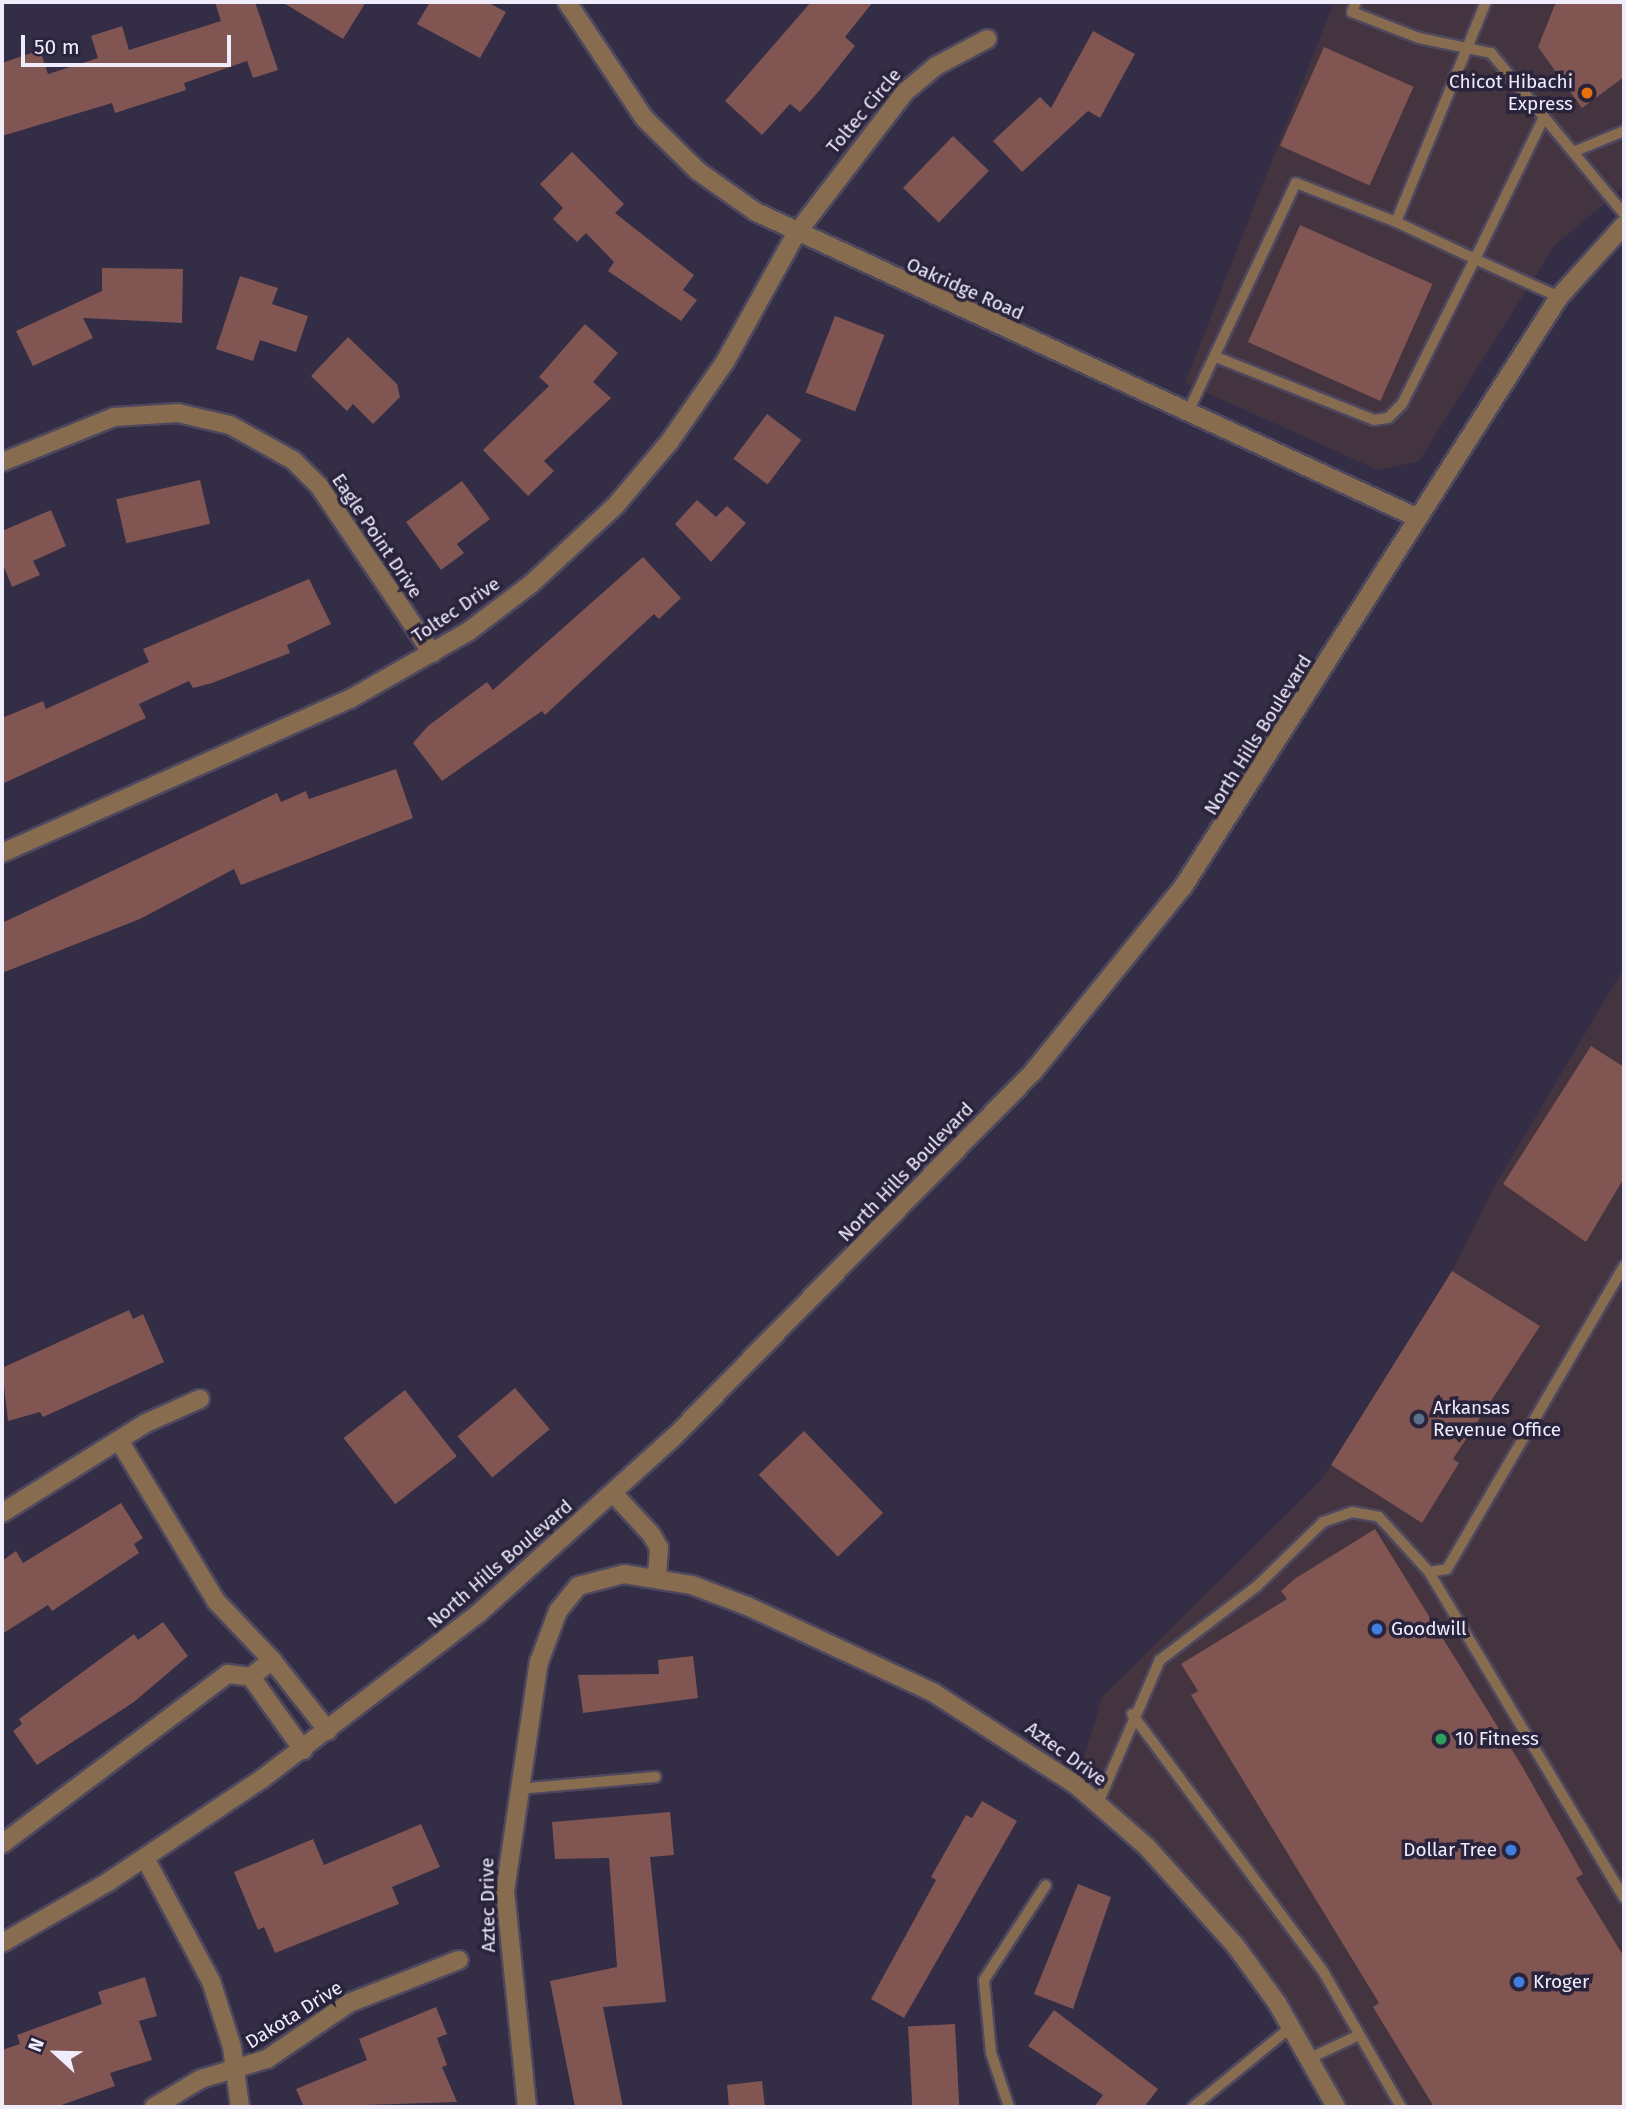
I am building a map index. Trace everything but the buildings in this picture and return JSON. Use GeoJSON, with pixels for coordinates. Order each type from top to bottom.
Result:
{"type":"FeatureCollection","features":[{"type":"Feature","properties":{"kind":"street","name":"Oakridge Road"},"geometry":{"type":"LineString","coordinates":[[567,2],[643,118],[698,171],[796,234],[1418,518]]}},
{"type":"Feature","properties":{"kind":"street","name":"Toltec Circle"},"geometry":{"type":"LineString","coordinates":[[796,234],[905,92],[936,66],[987,39]]}},
{"type":"Feature","properties":{"kind":"street","name":"North Hills Boulevard"},"geometry":{"type":"LineString","coordinates":[[2,1944],[145,1858],[303,1749],[479,1613],[613,1493],[907,1203],[1117,974],[1247,794],[1559,297],[1624,225]]}},
{"type":"Feature","properties":{"kind":"street","name":"Toltec Drive"},"geometry":{"type":"LineString","coordinates":[[2,853],[350,699],[432,653],[531,584],[616,505],[708,389],[796,234]]}},
{"type":"Feature","properties":{"kind":"street","name":"Eagle Point Drive"},"geometry":{"type":"LineString","coordinates":[[2,462],[114,417],[178,413],[230,425],[293,460],[319,486],[432,653]]}},
{"type":"Feature","properties":{"kind":"street"},"geometry":{"type":"LineString","coordinates":[[2,1513],[119,1440],[200,1399]]}},
{"type":"Feature","properties":{"kind":"street"},"geometry":{"type":"LineString","coordinates":[[119,1440],[216,1601],[272,1661],[328,1731]]}},
{"type":"Feature","properties":{"kind":"street"},"geometry":{"type":"LineString","coordinates":[[613,1493],[651,1534],[659,1548],[657,1577]]}},
{"type":"Feature","properties":{"kind":"street","name":"Aztec Drive"},"geometry":{"type":"LineString","coordinates":[[527,2107],[505,1891],[517,1789],[539,1662],[558,1611],[591,1578],[657,1577],[747,1606],[934,1693],[1098,1803],[1186,1888],[1291,2028],[1336,2107]]}},
{"type":"Feature","properties":{"kind":"street"},"geometry":{"type":"LineString","coordinates":[[2,1844],[228,1674],[251,1677],[272,1661]]}},
{"type":"Feature","properties":{"kind":"street"},"geometry":{"type":"LineString","coordinates":[[251,1677],[303,1749]]}},
{"type":"Feature","properties":{"kind":"street"},"geometry":{"type":"LineString","coordinates":[[145,1858],[211,1981],[234,2070],[240,2107]]}},
{"type":"Feature","properties":{"kind":"street","name":"Dakota Drive"},"geometry":{"type":"LineString","coordinates":[[154,2107],[177,2090],[267,2059],[349,2003],[458,1960]]}},
{"type":"Feature","properties":{"kind":"lane"},"geometry":{"type":"LineString","coordinates":[[1356,2],[1352,12],[1419,38],[1491,53],[1513,73],[1544,117],[1624,214]]}},
{"type":"Feature","properties":{"kind":"lane"},"geometry":{"type":"LineString","coordinates":[[1396,222],[1486,2]]}},
{"type":"Feature","properties":{"kind":"lane"},"geometry":{"type":"LineString","coordinates":[[1216,357],[1374,420],[1388,418],[1402,404],[1544,117]]}},
{"type":"Feature","properties":{"kind":"lane"},"geometry":{"type":"LineString","coordinates":[[1573,152],[1624,131]]}},
{"type":"Feature","properties":{"kind":"lane"},"geometry":{"type":"LineString","coordinates":[[1188,412],[1296,183],[1396,222],[1559,297]]}},
{"type":"Feature","properties":{"kind":"lane"},"geometry":{"type":"LineString","coordinates":[[1429,1572],[1447,1569],[1624,1266]]}},
{"type":"Feature","properties":{"kind":"lane"},"geometry":{"type":"LineString","coordinates":[[1098,1803],[1132,1714],[1160,1660],[1256,1586],[1324,1522],[1352,1511],[1379,1517],[1429,1572],[1624,1898]]}},
{"type":"Feature","properties":{"kind":"lane"},"geometry":{"type":"LineString","coordinates":[[1132,1714],[1324,1973],[1357,2036],[1401,2107]]}},
{"type":"Feature","properties":{"kind":"lane"},"geometry":{"type":"LineString","coordinates":[[517,1789],[655,1777]]}},
{"type":"Feature","properties":{"kind":"lane"},"geometry":{"type":"LineString","coordinates":[[1009,2107],[991,2053],[984,1980],[1046,1885]]}},
{"type":"Feature","properties":{"kind":"lane"},"geometry":{"type":"LineString","coordinates":[[1193,2107],[1291,2028]]}},
{"type":"Feature","properties":{"kind":"lane"},"geometry":{"type":"LineString","coordinates":[[1310,2058],[1357,2036]]}},
{"type":"Feature","properties":{"kind":"shaded area"},"geometry":{"type":"Polygon","coordinates":[[[1334,2],[1624,2],[1624,187],[1554,246],[1419,461],[1378,470],[1185,383],[1334,2]]]}},
{"type":"Feature","properties":{"kind":"shaded area"},"geometry":{"type":"Polygon","coordinates":[[[1624,968],[1624,2107],[1332,2107],[1235,1945],[1076,1785],[1102,1697],[1322,1479],[1452,1271],[1495,1185],[1624,968]]]}},
{"type":"Feature","properties":{"kind":"place","name":"Chicot Hibachi Express"},"geometry":{"type":"Point","coordinates":[1587,93]}},
{"type":"Feature","properties":{"kind":"place","name":"Arkansas Revenue Office"},"geometry":{"type":"Point","coordinates":[1419,1419]}},
{"type":"Feature","properties":{"kind":"place","name":"Goodwill"},"geometry":{"type":"Point","coordinates":[1377,1629]}},
{"type":"Feature","properties":{"kind":"place","name":"10 Fitness"},"geometry":{"type":"Point","coordinates":[1441,1739]}},
{"type":"Feature","properties":{"kind":"place","name":"Dollar Tree"},"geometry":{"type":"Point","coordinates":[1511,1850]}},
{"type":"Feature","properties":{"kind":"place","name":"Kroger"},"geometry":{"type":"Point","coordinates":[1519,1982]}}]}
